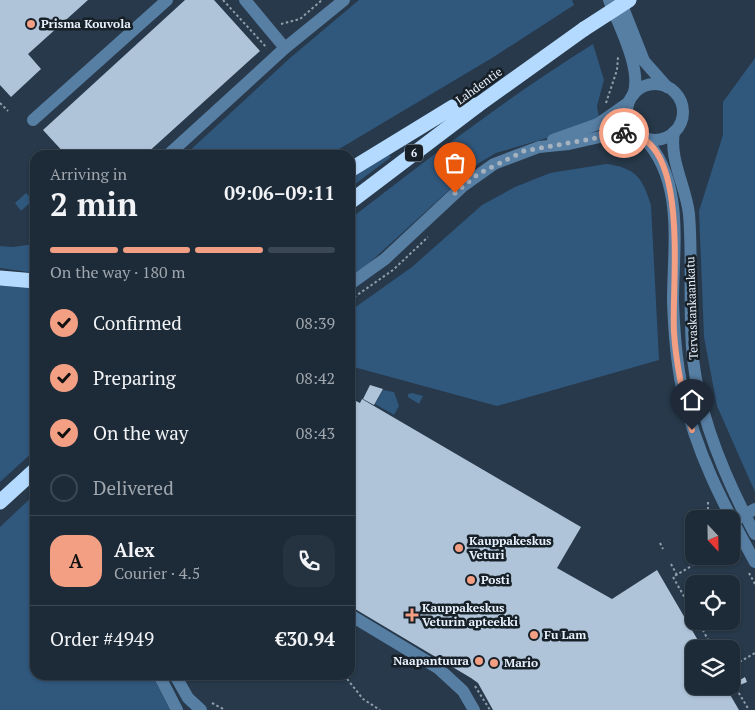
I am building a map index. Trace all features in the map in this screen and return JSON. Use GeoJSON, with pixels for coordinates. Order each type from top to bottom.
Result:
{"type":"FeatureCollection","features":[{"type":"Feature","properties":{"kind":"highway","name":"Lahdentie"},"geometry":{"type":"LineString","coordinates":[[355,198],[478,105],[584,29],[629,0]]}},
{"type":"Feature","properties":{"kind":"highway"},"geometry":{"type":"LineString","coordinates":[[355,167],[453,107],[478,105]]}},
{"type":"Feature","properties":{"kind":"highway"},"geometry":{"type":"LineString","coordinates":[[0,278],[30,281]]}},
{"type":"Feature","properties":{"kind":"highway"},"geometry":{"type":"LineString","coordinates":[[0,502],[30,475]]}},
{"type":"Feature","properties":{"kind":"street"},"geometry":{"type":"LineString","coordinates":[[33,120],[167,0]]}},
{"type":"Feature","properties":{"kind":"street"},"geometry":{"type":"LineString","coordinates":[[245,0],[284,48]]}},
{"type":"Feature","properties":{"kind":"street"},"geometry":{"type":"LineString","coordinates":[[173,150],[284,48],[344,0]]}},
{"type":"Feature","properties":{"kind":"street"},"geometry":{"type":"LineString","coordinates":[[608,0],[634,68],[636,82],[627,113],[629,123],[642,136]]}},
{"type":"Feature","properties":{"kind":"street"},"geometry":{"type":"LineString","coordinates":[[539,148],[569,144],[613,134],[642,136],[661,140],[674,132],[681,120],[681,102],[657,78],[644,61],[620,0]]}},
{"type":"Feature","properties":{"kind":"street"},"geometry":{"type":"LineString","coordinates":[[355,280],[385,259],[478,174],[509,158],[598,124],[649,85],[668,88]]}},
{"type":"Feature","properties":{"kind":"street","name":"Tervaskankaankatu"},"geometry":{"type":"LineString","coordinates":[[674,132],[672,145],[688,204],[691,236],[690,297],[693,357],[697,383],[711,435],[750,512],[755,534]]}},
{"type":"Feature","properties":{"kind":"street","name":"Tervaskankaankatu"},"geometry":{"type":"LineString","coordinates":[[642,136],[658,153],[663,164],[673,206],[674,331],[677,364],[686,408],[701,454],[728,510]]}},
{"type":"Feature","properties":{"kind":"street","name":"Tervaskankaankatu"},"geometry":{"type":"LineString","coordinates":[[740,534],[755,562]]}},
{"type":"Feature","properties":{"kind":"street"},"geometry":{"type":"LineString","coordinates":[[355,618],[438,668],[463,691],[474,710]]}},
{"type":"Feature","properties":{"kind":"street"},"geometry":{"type":"LineString","coordinates":[[162,680],[177,710]]}},
{"type":"Feature","properties":{"kind":"street"},"geometry":{"type":"LineString","coordinates":[[178,680],[188,698],[201,710]]}},
{"type":"Feature","properties":{"kind":"path"},"geometry":{"type":"LineString","coordinates":[[223,0],[265,46],[267,53]]}},
{"type":"Feature","properties":{"kind":"path"},"geometry":{"type":"LineString","coordinates":[[278,24],[293,22],[322,0]]}},
{"type":"Feature","properties":{"kind":"path"},"geometry":{"type":"LineString","coordinates":[[606,108],[617,70],[617,55]]}},
{"type":"Feature","properties":{"kind":"path"},"geometry":{"type":"LineString","coordinates":[[0,103],[8,111]]}},
{"type":"Feature","properties":{"kind":"path"},"geometry":{"type":"LineString","coordinates":[[355,297],[393,270],[429,236]]}},
{"type":"Feature","properties":{"kind":"path"},"geometry":{"type":"LineString","coordinates":[[708,498],[708,510]]}},
{"type":"Feature","properties":{"kind":"path"},"geometry":{"type":"LineString","coordinates":[[660,543],[663,549]]}},
{"type":"Feature","properties":{"kind":"path"},"geometry":{"type":"LineString","coordinates":[[671,564],[677,575]]}},
{"type":"Feature","properties":{"kind":"path"},"geometry":{"type":"LineString","coordinates":[[685,598],[673,577],[693,565]]}},
{"type":"Feature","properties":{"kind":"path"},"geometry":{"type":"LineString","coordinates":[[740,662],[755,653]]}},
{"type":"Feature","properties":{"kind":"path"},"geometry":{"type":"LineString","coordinates":[[348,680],[363,699],[380,710]]}},
{"type":"Feature","properties":{"kind":"path"},"geometry":{"type":"LineString","coordinates":[[740,695],[749,710]]}},
{"type":"Feature","properties":{"kind":"shaded area"},"geometry":{"type":"Polygon","coordinates":[[[359,0],[572,0],[574,5],[492,58],[337,150],[190,150],[290,58],[359,0]]]}},
{"type":"Feature","properties":{"kind":"shaded area"},"geometry":{"type":"Polygon","coordinates":[[[593,44],[604,80],[597,106],[599,118],[571,131],[496,153],[479,163],[367,265],[355,273],[355,215],[439,151],[561,64],[593,44]]]}},
{"type":"Feature","properties":{"kind":"shaded area"},"geometry":{"type":"Polygon","coordinates":[[[755,58],[755,492],[717,406],[704,337],[699,211],[723,135],[723,102],[755,58]]]}},
{"type":"Feature","properties":{"kind":"shaded area"},"geometry":{"type":"Polygon","coordinates":[[[389,155],[391,157],[355,184],[355,176],[389,155]]]}},
{"type":"Feature","properties":{"kind":"shaded area"},"geometry":{"type":"Polygon","coordinates":[[[606,164],[631,171],[641,181],[651,205],[659,360],[497,406],[355,367],[355,307],[412,267],[482,205],[515,187],[550,173],[606,164]]]}},
{"type":"Feature","properties":{"kind":"shaded area"},"geometry":{"type":"Polygon","coordinates":[[[26,193],[30,197],[30,203],[21,211],[15,203],[26,193]]]}},
{"type":"Feature","properties":{"kind":"shaded area"},"geometry":{"type":"Polygon","coordinates":[[[30,245],[30,272],[0,268],[0,246],[13,247],[30,245]]]}},
{"type":"Feature","properties":{"kind":"shaded area"},"geometry":{"type":"Polygon","coordinates":[[[0,284],[30,287],[30,455],[0,482],[0,284]]]}},
{"type":"Feature","properties":{"kind":"shaded area"},"geometry":{"type":"Polygon","coordinates":[[[383,390],[394,392],[399,406],[394,415],[375,404],[383,390]]]}},
{"type":"Feature","properties":{"kind":"shaded area"},"geometry":{"type":"Polygon","coordinates":[[[412,393],[423,396],[419,404],[408,397],[408,394],[412,393]]]}},
{"type":"Feature","properties":{"kind":"shaded area"},"geometry":{"type":"Polygon","coordinates":[[[30,499],[30,680],[155,680],[170,710],[0,710],[0,527],[30,499]]]}},
{"type":"Feature","properties":{"kind":"building","name":"Prisma Kouvola"},"geometry":{"type":"Polygon","coordinates":[[[0,0],[88,0],[28,54],[41,69],[11,97],[0,85],[0,0]]]}},
{"type":"Feature","properties":{"kind":"building"},"geometry":{"type":"Polygon","coordinates":[[[185,0],[214,0],[260,51],[151,150],[61,150],[43,130],[185,0]]]}},
{"type":"Feature","properties":{"kind":"building"},"geometry":{"type":"Polygon","coordinates":[[[370,385],[383,389],[374,405],[363,399],[370,385]]]}},
{"type":"Feature","properties":{"kind":"building","name":"Kauppakeskus Veturi"},"geometry":{"type":"Polygon","coordinates":[[[362,399],[581,527],[557,568],[612,599],[657,570],[685,618],[685,630],[692,630],[698,640],[685,640],[685,695],[730,695],[739,710],[493,710],[478,683],[355,609],[355,400],[360,403],[362,399]]]}},
{"type":"Feature","properties":{"kind":"building"},"geometry":{"type":"Polygon","coordinates":[[[745,677],[747,682],[740,685],[740,680],[745,677]]]}},
{"type":"Feature","properties":{"kind":"way so far"},"geometry":{"type":"LineString","coordinates":[[455,193],[478,174],[494,164],[524,151],[624,133]]}},
{"type":"Feature","properties":{"kind":"place","name":"Prisma Kouvola"},"geometry":{"type":"Point","coordinates":[31,24]}},
{"type":"Feature","properties":{"kind":"place","name":"Kauppakeskus Veturi"},"geometry":{"type":"Point","coordinates":[459,548]}},
{"type":"Feature","properties":{"kind":"place","name":"Posti"},"geometry":{"type":"Point","coordinates":[471,580]}},
{"type":"Feature","properties":{"kind":"place","name":"Kauppakeskus Veturin apteekki"},"geometry":{"type":"Point","coordinates":[412,615]}},
{"type":"Feature","properties":{"kind":"place","name":"Fu Lam"},"geometry":{"type":"Point","coordinates":[534,635]}},
{"type":"Feature","properties":{"kind":"place","name":"Naapantuura"},"geometry":{"type":"Point","coordinates":[479,661]}},
{"type":"Feature","properties":{"kind":"place","name":"Mario"},"geometry":{"type":"Point","coordinates":[494,663]}},
{"type":"Feature","properties":{"kind":"route"},"geometry":{"type":"LineString","coordinates":[[624,133],[639,135],[652,146],[663,164],[668,182],[673,206],[673,299],[677,364],[692,430]]}}]}
